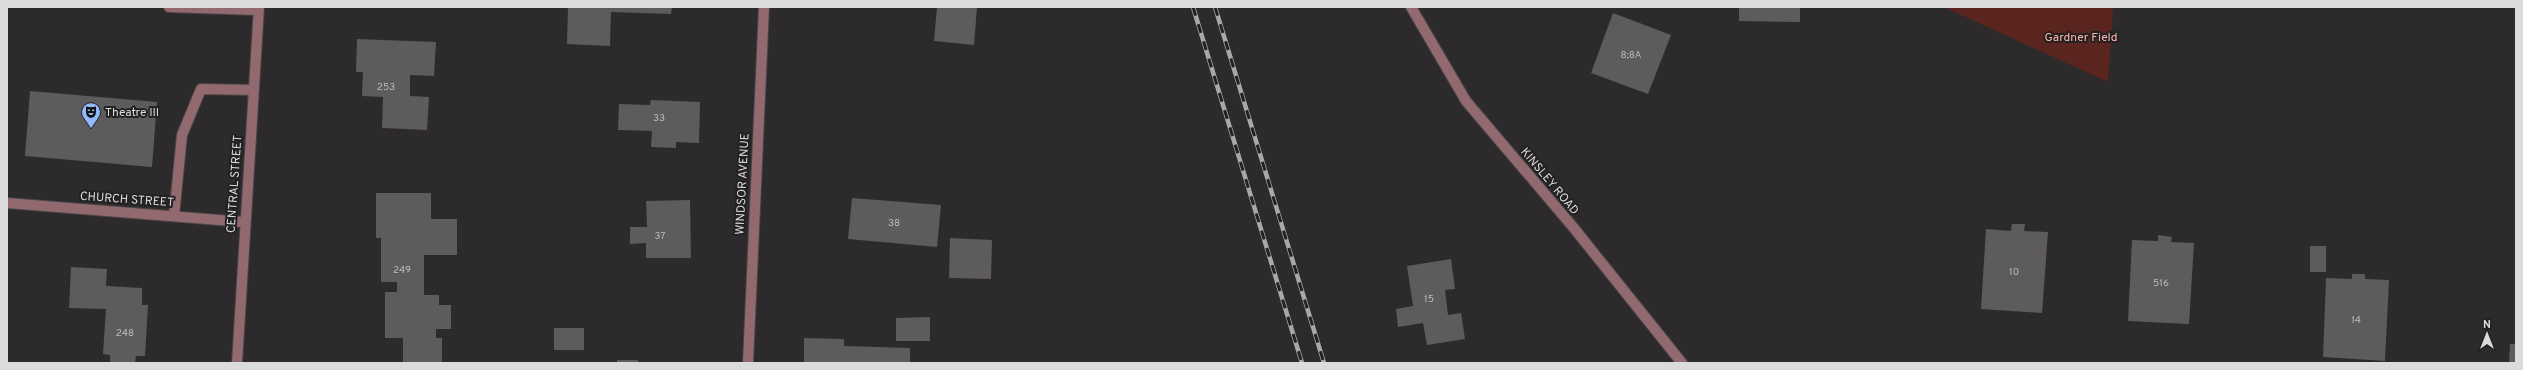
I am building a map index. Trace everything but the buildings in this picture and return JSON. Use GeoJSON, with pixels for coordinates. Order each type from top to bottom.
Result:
{"type":"FeatureCollection","features":[{"type":"Feature","properties":{"kind":"street"},"geometry":{"type":"LineString","coordinates":[[169,7],[258,8]]}},
{"type":"Feature","properties":{"kind":"street","name":"WINDSOR AVENUE"},"geometry":{"type":"LineString","coordinates":[[748,363],[764,7]]}},
{"type":"Feature","properties":{"kind":"street","name":"KINSLEY ROAD"},"geometry":{"type":"LineString","coordinates":[[1411,7],[1466,101],[1573,227],[1682,363]]}},
{"type":"Feature","properties":{"kind":"street","name":"CENTRAL STREET"},"geometry":{"type":"LineString","coordinates":[[236,363],[258,8]]}},
{"type":"Feature","properties":{"kind":"street"},"geometry":{"type":"LineString","coordinates":[[174,216],[182,135],[202,89],[253,90]]}},
{"type":"Feature","properties":{"kind":"street","name":"CHURCH STREET"},"geometry":{"type":"LineString","coordinates":[[7,203],[244,222]]}},
{"type":"Feature","properties":{"kind":"green space","name":"Gardner Field"},"geometry":{"type":"Polygon","coordinates":[[[1944,7],[2113,7],[2108,82],[1944,7]]]}},
{"type":"Feature","properties":{"kind":"railway"},"geometry":{"type":"LineString","coordinates":[[1193,7],[1302,363]]}},
{"type":"Feature","properties":{"kind":"railway"},"geometry":{"type":"LineString","coordinates":[[1215,7],[1324,363]]}},
{"type":"Feature","properties":{"kind":"place","name":"Theatre III"},"geometry":{"type":"Point","coordinates":[91,129]}}]}
